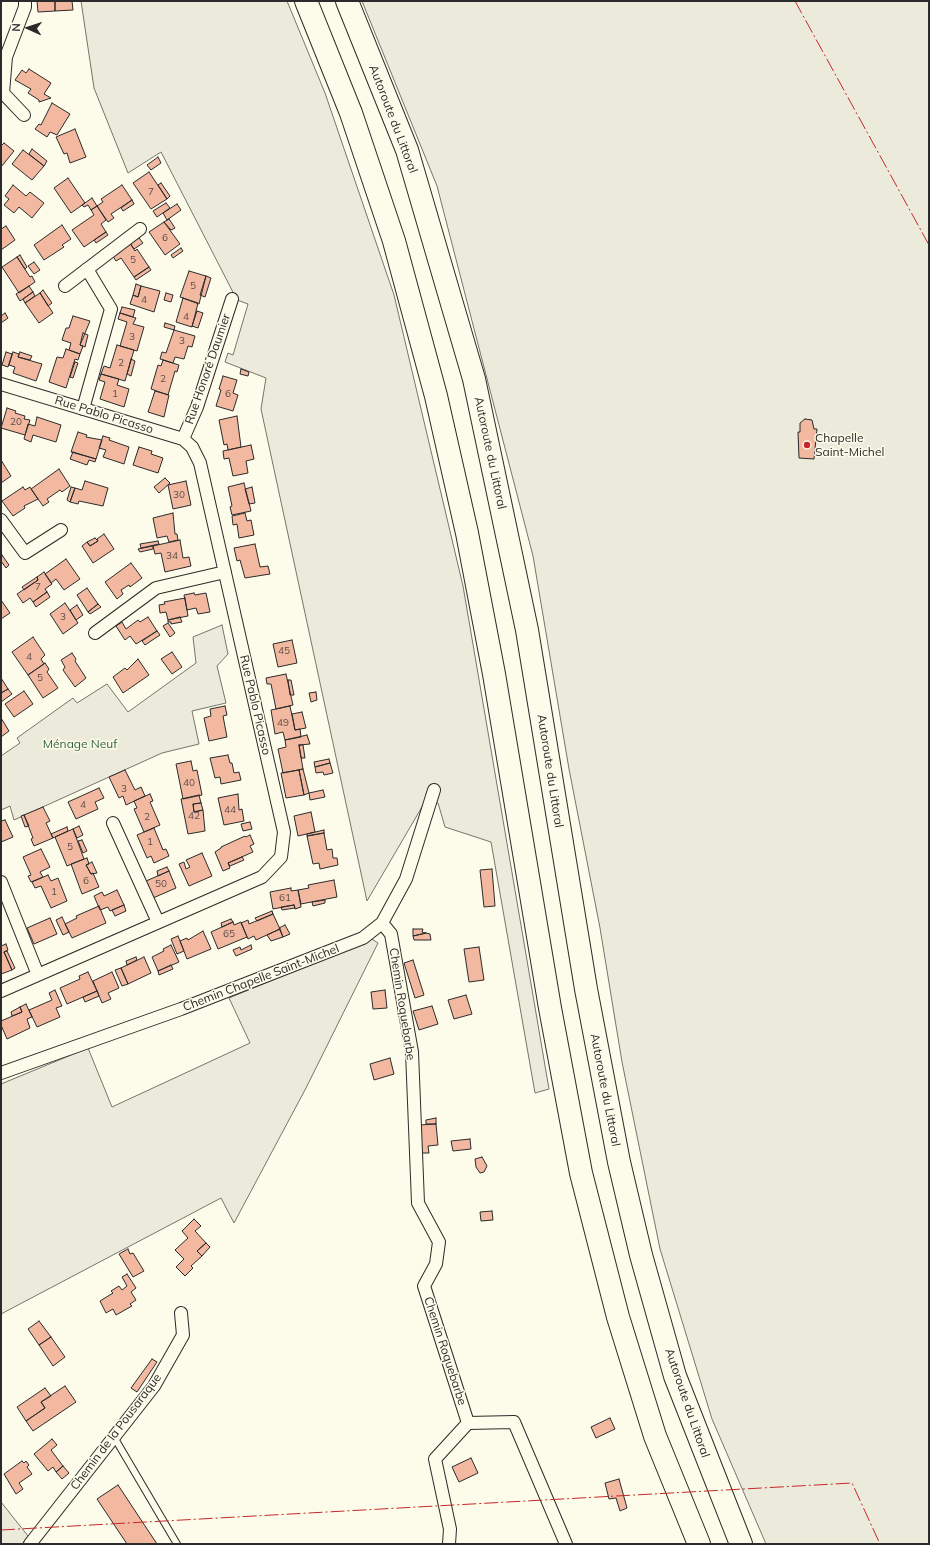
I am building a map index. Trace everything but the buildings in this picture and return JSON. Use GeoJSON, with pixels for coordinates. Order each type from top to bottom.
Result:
{"type":"FeatureCollection","features":[{"type":"Feature","properties":{"kind":"highway"},"geometry":{"type":"LineString","coordinates":[[306,1],[351,113],[394,241],[436,396],[467,533],[494,674],[550,1008],[581,1173],[618,1317],[655,1436],[699,1544]]}},
{"type":"Feature","properties":{"kind":"highway","name":"Autoroute du Littoral"},"geometry":{"type":"LineString","coordinates":[[347,1],[407,150],[474,379],[527,630],[586,989],[619,1162],[641,1254],[675,1376],[741,1544]]}},
{"type":"Feature","properties":{"kind":"street"},"geometry":{"type":"LineString","coordinates":[[24,1],[25,7],[6,57],[3,93],[24,115]]}},
{"type":"Feature","properties":{"kind":"street"},"geometry":{"type":"LineString","coordinates":[[65,286],[140,229]]}},
{"type":"Feature","properties":{"kind":"street"},"geometry":{"type":"LineString","coordinates":[[83,409],[111,309],[87,269]]}},
{"type":"Feature","properties":{"kind":"street","name":"Rue Honoré Daumier"},"geometry":{"type":"LineString","coordinates":[[183,439],[197,407],[232,299]]}},
{"type":"Feature","properties":{"kind":"street","name":"Rue Pablo Picasso"},"geometry":{"type":"LineString","coordinates":[[1,384],[183,439],[192,447],[200,462],[284,832],[282,857],[262,877],[1,991]]}},
{"type":"Feature","properties":{"kind":"street"},"geometry":{"type":"LineString","coordinates":[[1,520],[25,553],[61,530]]}},
{"type":"Feature","properties":{"kind":"street"},"geometry":{"type":"LineString","coordinates":[[95,633],[156,588],[225,572]]}},
{"type":"Feature","properties":{"kind":"street","name":"Chemin Chapelle Saint-Michel"},"geometry":{"type":"LineString","coordinates":[[1,1073],[181,1008],[363,938],[382,923],[406,879],[434,790]]}},
{"type":"Feature","properties":{"kind":"street"},"geometry":{"type":"LineString","coordinates":[[114,823],[158,922]]}},
{"type":"Feature","properties":{"kind":"street"},"geometry":{"type":"LineString","coordinates":[[1,882],[38,975]]}},
{"type":"Feature","properties":{"kind":"street","name":"Chemin Roquebarbe"},"geometry":{"type":"LineString","coordinates":[[382,923],[391,934],[412,1052],[418,1203],[439,1242],[436,1264],[424,1286],[468,1422]]}},
{"type":"Feature","properties":{"kind":"street","name":"Chemin de la Pousaraque"},"geometry":{"type":"LineString","coordinates":[[30,1544],[154,1386],[181,1341],[184,1327],[181,1313]]}},
{"type":"Feature","properties":{"kind":"street"},"geometry":{"type":"LineString","coordinates":[[449,1544],[450,1529],[435,1459],[468,1422],[514,1422],[566,1544]]}},
{"type":"Feature","properties":{"kind":"lane"},"geometry":{"type":"LineString","coordinates":[[114,1437],[177,1544]]}},
{"type":"Feature","properties":{"kind":"green space"},"geometry":{"type":"Polygon","coordinates":[[[81,1],[287,1],[325,93],[394,295],[463,586],[549,1089],[535,1093],[491,842],[445,827],[438,803],[426,800],[367,901],[261,409],[266,378],[225,362],[228,353],[233,355],[248,304],[237,300],[161,152],[128,173],[94,88],[81,1]]]}},
{"type":"Feature","properties":{"kind":"green space"},"geometry":{"type":"Polygon","coordinates":[[[362,1],[929,1],[929,1544],[766,1544],[712,1419],[660,1249],[622,1062],[600,928],[569,769],[533,556],[437,186],[362,1]]]}},
{"type":"Feature","properties":{"kind":"green space","name":"Ménage Neuf"},"geometry":{"type":"Polygon","coordinates":[[[222,625],[228,654],[217,666],[226,703],[192,711],[199,744],[162,753],[14,820],[10,806],[1,810],[1,756],[20,743],[17,738],[73,698],[77,703],[107,684],[128,712],[196,663],[193,637],[222,625]]]}},
{"type":"Feature","properties":{"kind":"green space"},"geometry":{"type":"Polygon","coordinates":[[[372,939],[378,943],[306,1088],[234,1223],[221,1198],[1,1314],[1,1084],[88,1048],[112,1107],[250,1043],[229,998],[372,939]]]}},
{"type":"Feature","properties":{"kind":"green space"},"geometry":{"type":"Polygon","coordinates":[[[1,1502],[28,1536],[22,1544],[1,1544],[1,1502]]]}},
{"type":"Feature","properties":{"kind":"power"},"geometry":{"type":"LineString","coordinates":[[795,1],[929,245]]}},
{"type":"Feature","properties":{"kind":"power"},"geometry":{"type":"LineString","coordinates":[[1,1530],[852,1483],[880,1544]]}},
{"type":"Feature","properties":{"kind":"place","name":"Chapelle Saint-Michel"},"geometry":{"type":"Point","coordinates":[807,445]}}]}
